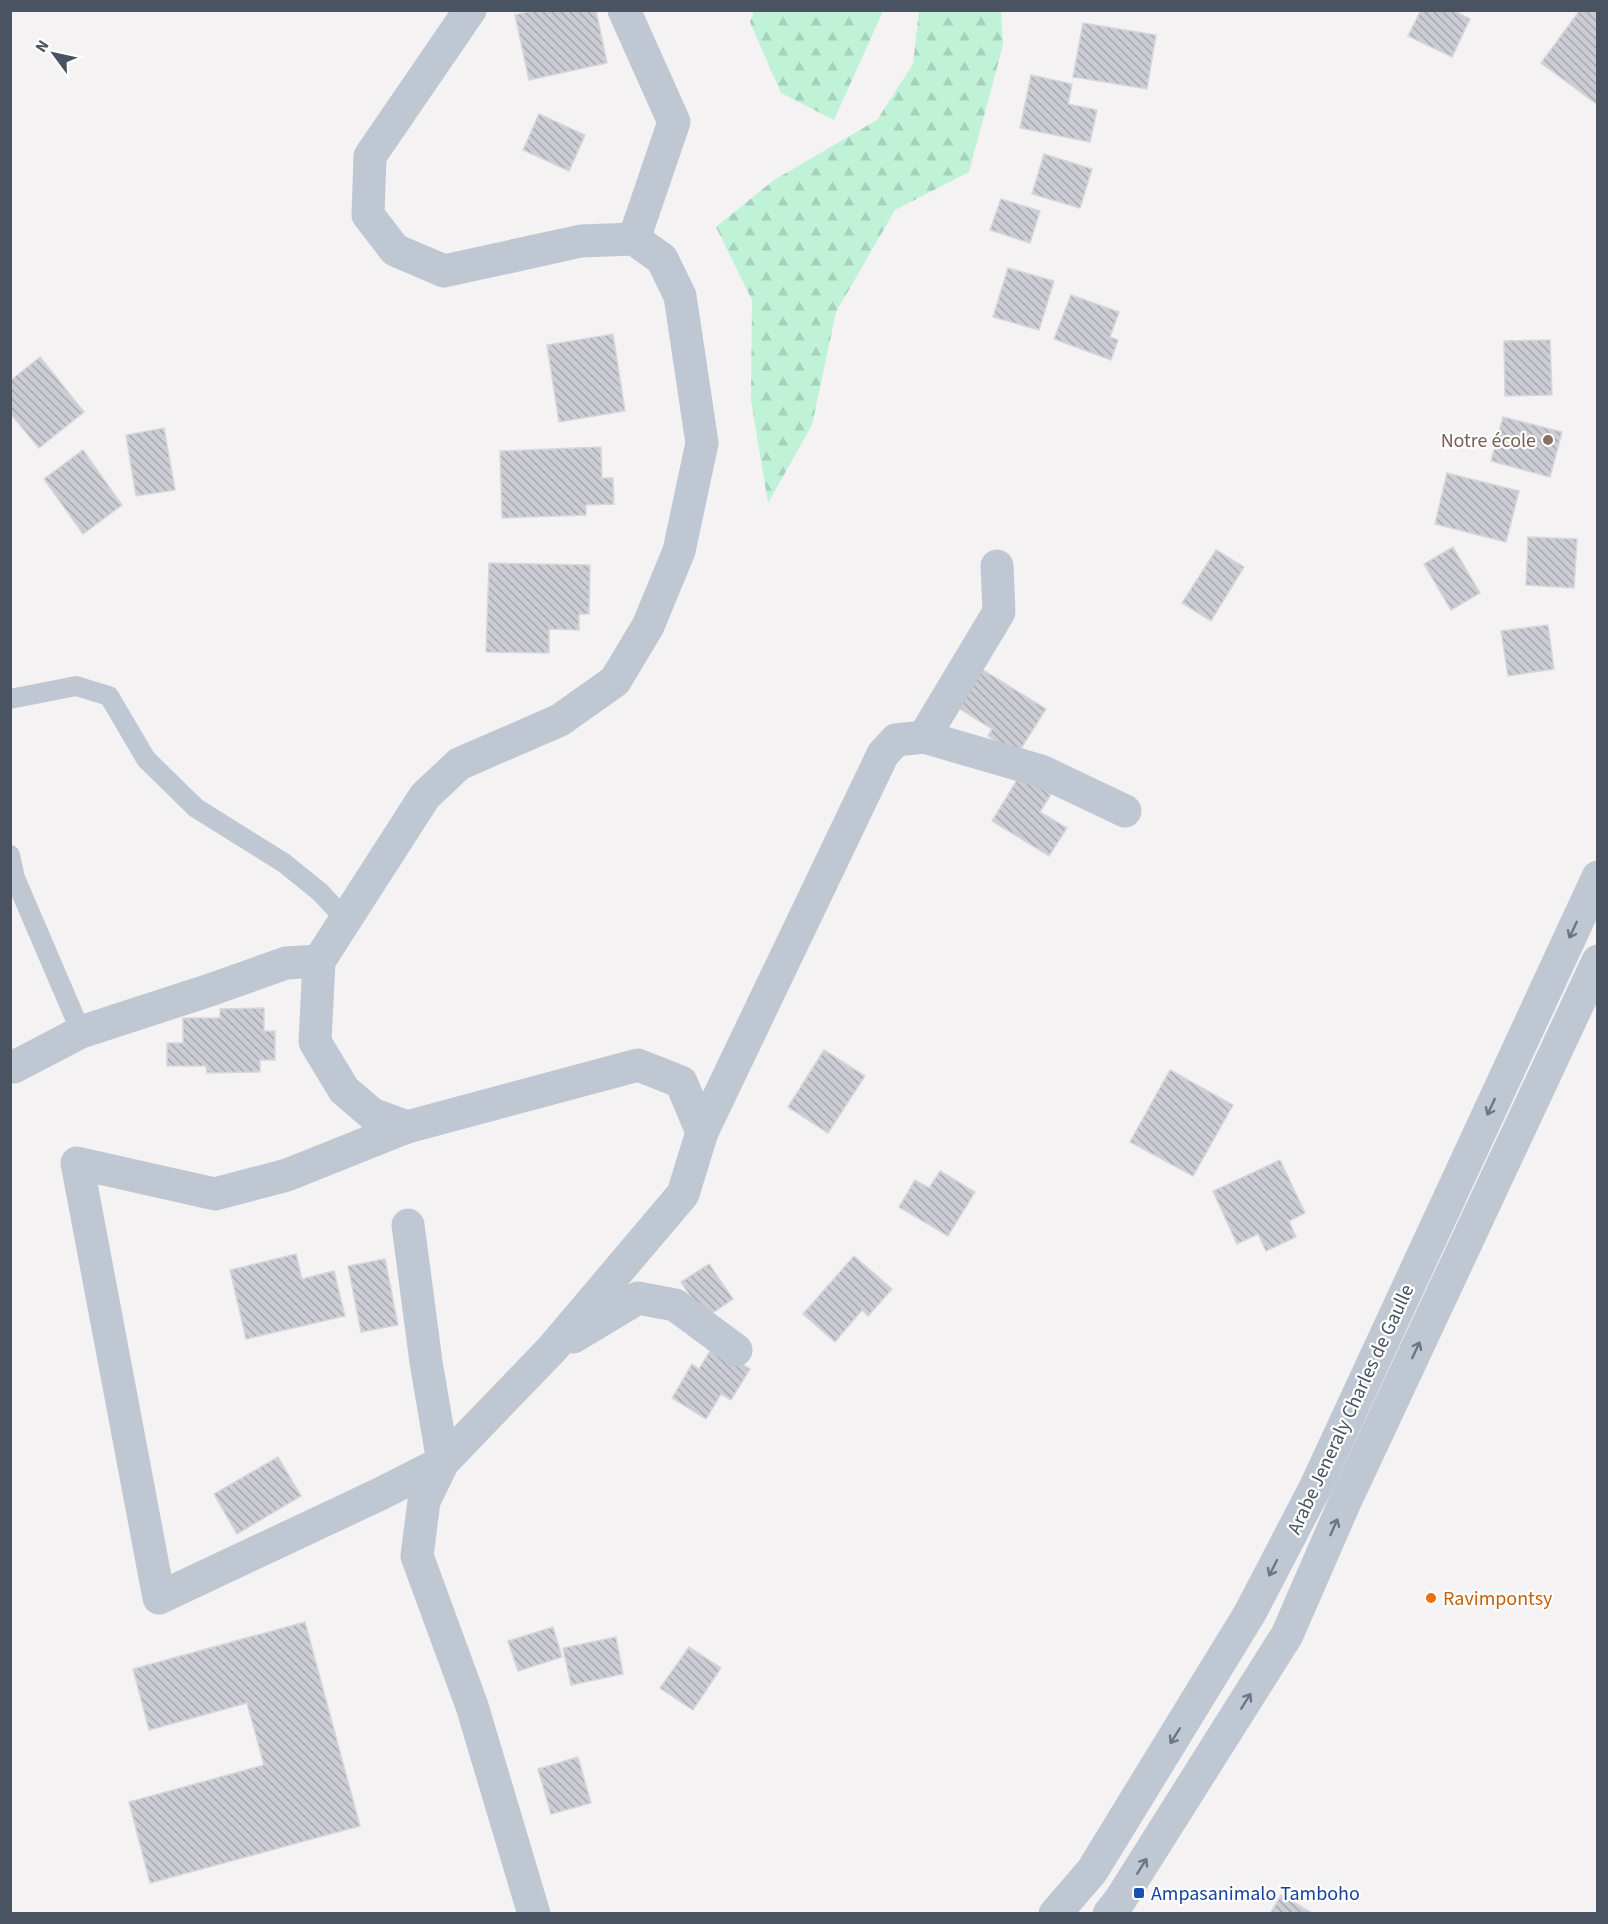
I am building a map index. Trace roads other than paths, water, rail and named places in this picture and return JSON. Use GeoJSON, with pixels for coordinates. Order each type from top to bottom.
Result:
{"type":"FeatureCollection","features":[{"type":"Feature","properties":{"kind":"street"},"geometry":{"type":"LineString","coordinates":[[407,1127],[372,1114],[344,1090],[315,1042],[320,961],[424,796],[459,764],[560,720],[615,681],[648,626],[679,552],[702,443],[680,296],[662,260],[634,239],[581,241],[444,271],[395,250],[368,215],[370,156],[471,10]]}},
{"type":"Feature","properties":{"kind":"street"},"geometry":{"type":"LineString","coordinates":[[624,10],[674,122],[634,239]]}},
{"type":"Feature","properties":{"kind":"street"},"geometry":{"type":"LineString","coordinates":[[924,737],[999,612],[997,566]]}},
{"type":"Feature","properties":{"kind":"street"},"geometry":{"type":"LineString","coordinates":[[534,1914],[472,1706],[417,1556],[423,1501],[443,1462],[550,1350],[683,1194],[702,1132],[883,754],[896,740],[924,737],[1041,771],[1125,811]]}},
{"type":"Feature","properties":{"kind":"street","name":"Arabe Jeneraly Charles de Gaulle"},"geometry":{"type":"LineString","coordinates":[[1055,1914],[1092,1870],[1251,1613],[1316,1486],[1598,877]]}},
{"type":"Feature","properties":{"kind":"street"},"geometry":{"type":"LineString","coordinates":[[10,1065],[14,1066],[81,1032],[286,963],[320,961]]}},
{"type":"Feature","properties":{"kind":"street","name":"Arabe Jeneraly Charles de Gaulle"},"geometry":{"type":"LineString","coordinates":[[1108,1914],[1120,1900],[1287,1635],[1344,1504],[1598,961]]}},
{"type":"Feature","properties":{"kind":"street"},"geometry":{"type":"LineString","coordinates":[[443,1462],[370,1499],[159,1598],[77,1163],[215,1194],[287,1175],[407,1127],[638,1065],[681,1083],[702,1132]]}},
{"type":"Feature","properties":{"kind":"street"},"geometry":{"type":"LineString","coordinates":[[408,1225],[426,1362],[443,1462]]}},
{"type":"Feature","properties":{"kind":"street"},"geometry":{"type":"LineString","coordinates":[[550,1350],[638,1298],[675,1305],[736,1350]]}},
{"type":"Feature","properties":{"kind":"lane"},"geometry":{"type":"LineString","coordinates":[[10,699],[76,686],[109,696],[146,759],[196,808],[284,862],[320,892],[345,920]]}},
{"type":"Feature","properties":{"kind":"lane"},"geometry":{"type":"LineString","coordinates":[[10,855],[15,878],[81,1032]]}},
{"type":"Feature","properties":{"kind":"place","name":"Notre école"},"geometry":{"type":"Point","coordinates":[1548,440]}},
{"type":"Feature","properties":{"kind":"place","name":"Ravimpontsy"},"geometry":{"type":"Point","coordinates":[1431,1598]}},
{"type":"Feature","properties":{"kind":"place","name":"Ampasanimalo Tamboho"},"geometry":{"type":"Point","coordinates":[1139,1893]}}]}
